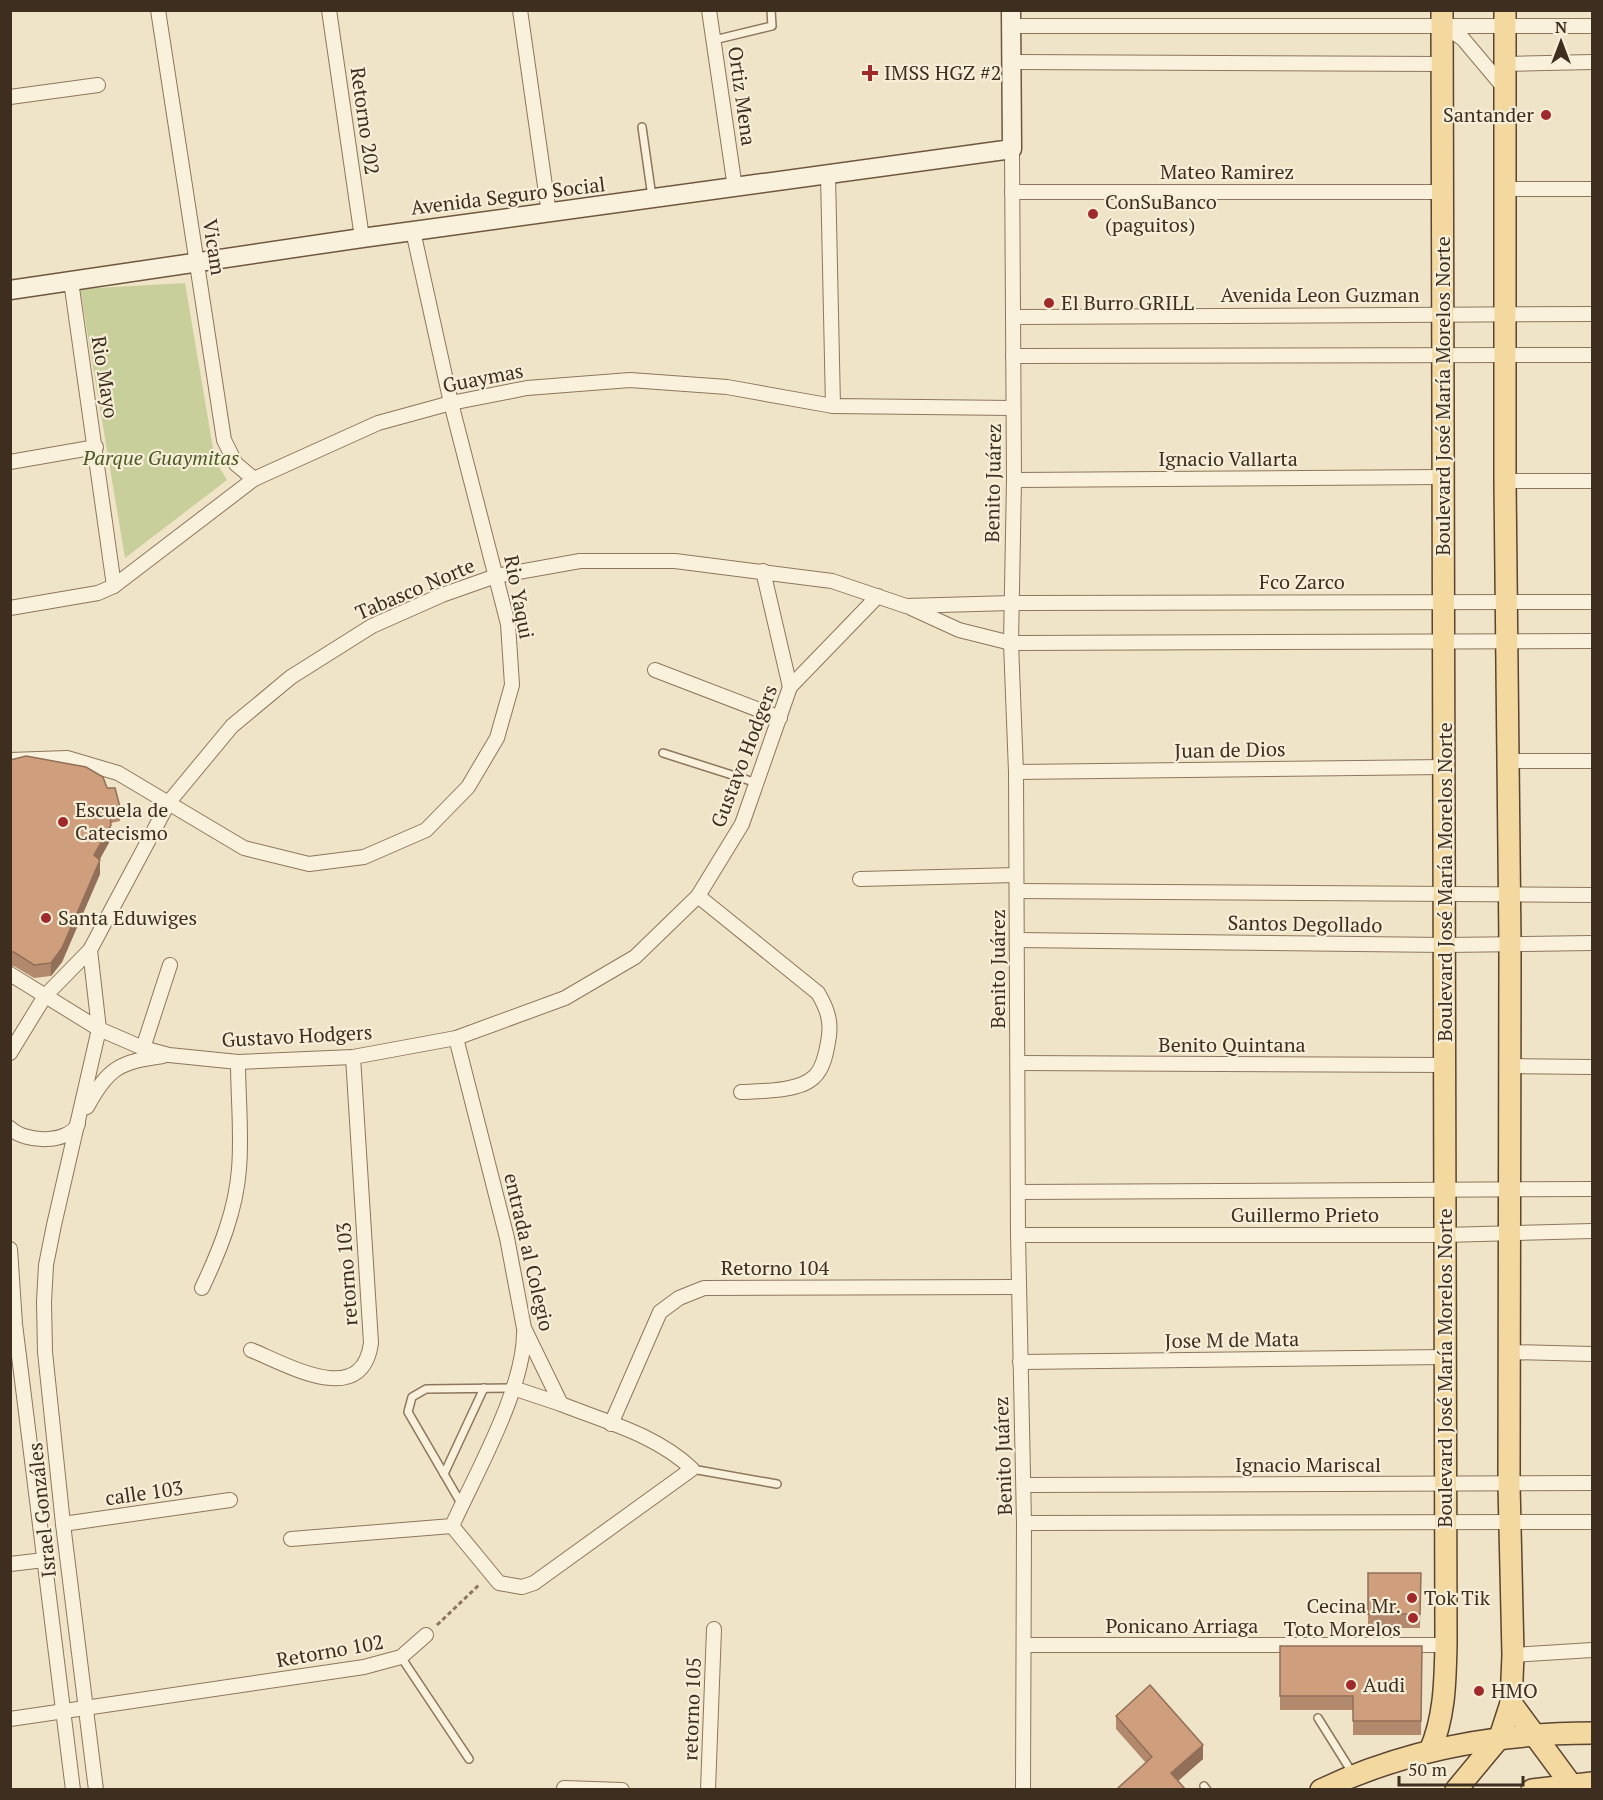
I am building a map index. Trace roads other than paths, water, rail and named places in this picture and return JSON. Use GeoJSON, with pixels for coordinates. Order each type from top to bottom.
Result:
{"type":"FeatureCollection","features":[{"type":"Feature","properties":{"kind":"main road","name":"Boulevard José María Morelos Norte"},"geometry":{"type":"LineString","coordinates":[[1430,1751],[1440,1728],[1444,1704],[1446,1645],[1446,1065],[1442,477],[1443,18]]}},
{"type":"Feature","properties":{"kind":"main road"},"geometry":{"type":"LineString","coordinates":[[1456,1790],[1500,1737],[1511,1703],[1513,1655],[1509,1485],[1510,895],[1505,481],[1507,315],[1505,18]]}},
{"type":"Feature","properties":{"kind":"main road"},"geometry":{"type":"LineString","coordinates":[[1511,1703],[1580,1786]]}},
{"type":"Feature","properties":{"kind":"main road"},"geometry":{"type":"LineString","coordinates":[[1321,1790],[1355,1783],[1430,1751],[1500,1737],[1535,1733],[1593,1733]]}},
{"type":"Feature","properties":{"kind":"main road"},"geometry":{"type":"LineString","coordinates":[[1532,1790],[1580,1786]]}},
{"type":"Feature","properties":{"kind":"street","name":"Vicam"},"geometry":{"type":"LineString","coordinates":[[158,10],[224,440],[236,464],[254,479]]}},
{"type":"Feature","properties":{"kind":"street","name":"Retorno 202"},"geometry":{"type":"LineString","coordinates":[[329,10],[362,238]]}},
{"type":"Feature","properties":{"kind":"street"},"geometry":{"type":"LineString","coordinates":[[520,10],[549,214]]}},
{"type":"Feature","properties":{"kind":"street","name":"Ortiz Mena"},"geometry":{"type":"LineString","coordinates":[[709,10],[735,188]]}},
{"type":"Feature","properties":{"kind":"street"},"geometry":{"type":"LineString","coordinates":[[1012,149],[1011,18],[1505,18],[1593,26]]}},
{"type":"Feature","properties":{"kind":"street"},"geometry":{"type":"LineString","coordinates":[[1443,18],[1506,90]]}},
{"type":"Feature","properties":{"kind":"street"},"geometry":{"type":"LineString","coordinates":[[1011,62],[1442,63]]}},
{"type":"Feature","properties":{"kind":"street"},"geometry":{"type":"LineString","coordinates":[[1505,63],[1593,62]]}},
{"type":"Feature","properties":{"kind":"street"},"geometry":{"type":"LineString","coordinates":[[10,97],[98,85]]}},
{"type":"Feature","properties":{"kind":"street","name":"Avenida Seguro Social"},"geometry":{"type":"LineString","coordinates":[[10,290],[362,238],[1012,149]]}},
{"type":"Feature","properties":{"kind":"street","name":"Benito Juárez"},"geometry":{"type":"LineString","coordinates":[[1012,149],[1014,480],[1011,643],[1016,772],[1018,1235],[1024,1485],[1023,1790]]}},
{"type":"Feature","properties":{"kind":"street"},"geometry":{"type":"LineString","coordinates":[[828,175],[833,406]]}},
{"type":"Feature","properties":{"kind":"street"},"geometry":{"type":"LineString","coordinates":[[1506,189],[1593,189]]}},
{"type":"Feature","properties":{"kind":"street","name":"Mateo Ramirez"},"geometry":{"type":"LineString","coordinates":[[1012,192],[1443,192]]}},
{"type":"Feature","properties":{"kind":"street","name":"Rio Yaqui"},"geometry":{"type":"LineString","coordinates":[[10,760],[67,758],[118,773],[244,848],[309,864],[363,857],[426,830],[468,787],[497,738],[512,685],[508,624],[451,403],[412,231]]}},
{"type":"Feature","properties":{"kind":"street","name":"Rio Mayo"},"geometry":{"type":"LineString","coordinates":[[71,280],[114,586]]}},
{"type":"Feature","properties":{"kind":"street","name":"Avenida Leon Guzman"},"geometry":{"type":"LineString","coordinates":[[1012,317],[1593,314]]}},
{"type":"Feature","properties":{"kind":"street"},"geometry":{"type":"LineString","coordinates":[[1012,356],[1593,355]]}},
{"type":"Feature","properties":{"kind":"street","name":"Guaymas"},"geometry":{"type":"LineString","coordinates":[[10,608],[98,593],[114,586],[254,479],[378,423],[451,403],[526,388],[630,380],[727,387],[833,406],[1013,408]]}},
{"type":"Feature","properties":{"kind":"street"},"geometry":{"type":"LineString","coordinates":[[10,462],[96,447]]}},
{"type":"Feature","properties":{"kind":"street","name":"Ignacio Vallarta"},"geometry":{"type":"LineString","coordinates":[[1014,480],[1442,477]]}},
{"type":"Feature","properties":{"kind":"street"},"geometry":{"type":"LineString","coordinates":[[1505,481],[1593,481]]}},
{"type":"Feature","properties":{"kind":"street","name":"Tabasco Norte"},"geometry":{"type":"LineString","coordinates":[[10,1053],[45,996],[90,950],[169,802],[232,726],[291,677],[372,626],[442,595],[496,576],[580,561],[675,561],[763,570],[832,581],[906,606],[1011,603]]}},
{"type":"Feature","properties":{"kind":"street"},"geometry":{"type":"LineString","coordinates":[[763,570],[790,687]]}},
{"type":"Feature","properties":{"kind":"street","name":"Gustavo Hodgers"},"geometry":{"type":"LineString","coordinates":[[10,974],[99,1029],[143,1048],[169,1055],[238,1062],[353,1057],[456,1038],[565,998],[634,957],[698,896],[742,824],[790,687],[878,596]]}},
{"type":"Feature","properties":{"kind":"street","name":"Fco Zarco"},"geometry":{"type":"LineString","coordinates":[[1011,603],[1593,602]]}},
{"type":"Feature","properties":{"kind":"street"},"geometry":{"type":"LineString","coordinates":[[906,606],[959,630],[1011,643],[1593,641]]}},
{"type":"Feature","properties":{"kind":"street"},"geometry":{"type":"LineString","coordinates":[[655,670],[780,718]]}},
{"type":"Feature","properties":{"kind":"street"},"geometry":{"type":"LineString","coordinates":[[1509,761],[1593,761]]}},
{"type":"Feature","properties":{"kind":"street","name":"Juan de Dios"},"geometry":{"type":"LineString","coordinates":[[1016,772],[1444,767]]}},
{"type":"Feature","properties":{"kind":"street"},"geometry":{"type":"LineString","coordinates":[[860,879],[1016,876]]}},
{"type":"Feature","properties":{"kind":"street","name":"Santos Degollado"},"geometry":{"type":"LineString","coordinates":[[1017,891],[1593,895]]}},
{"type":"Feature","properties":{"kind":"street"},"geometry":{"type":"LineString","coordinates":[[698,896],[818,993],[828,1010],[831,1029],[825,1058],[814,1078],[785,1089],[741,1092]]}},
{"type":"Feature","properties":{"kind":"street","name":"Santos Degollado"},"geometry":{"type":"LineString","coordinates":[[1017,940],[1445,945],[1593,943]]}},
{"type":"Feature","properties":{"kind":"street"},"geometry":{"type":"LineString","coordinates":[[76,1129],[99,1029],[90,950]]}},
{"type":"Feature","properties":{"kind":"street"},"geometry":{"type":"LineString","coordinates":[[143,1048],[170,964]]}},
{"type":"Feature","properties":{"kind":"street","name":"entrada al Colegio"},"geometry":{"type":"LineString","coordinates":[[456,1038],[507,1238],[524,1328],[561,1404]]}},
{"type":"Feature","properties":{"kind":"street"},"geometry":{"type":"LineString","coordinates":[[10,1128],[34,1138],[56,1137],[76,1129],[108,1074],[127,1062],[169,1055]]}},
{"type":"Feature","properties":{"kind":"street","name":"retorno 103"},"geometry":{"type":"LineString","coordinates":[[251,1350],[323,1379],[345,1379],[361,1370],[369,1357],[371,1342],[353,1057]]}},
{"type":"Feature","properties":{"kind":"street"},"geometry":{"type":"LineString","coordinates":[[202,1288],[219,1253],[233,1205],[239,1168],[238,1062]]}},
{"type":"Feature","properties":{"kind":"street","name":"Benito Quintana"},"geometry":{"type":"LineString","coordinates":[[1018,1063],[1446,1065]]}},
{"type":"Feature","properties":{"kind":"street"},"geometry":{"type":"LineString","coordinates":[[1510,1066],[1593,1067]]}},
{"type":"Feature","properties":{"kind":"street","name":"Israel Gonzáles"},"geometry":{"type":"LineString","coordinates":[[76,1129],[46,1265],[45,1352],[84,1708],[96,1790]]}},
{"type":"Feature","properties":{"kind":"street","name":"Guillermo Prieto"},"geometry":{"type":"LineString","coordinates":[[1018,1192],[1593,1189]]}},
{"type":"Feature","properties":{"kind":"street","name":"Guillermo Prieto"},"geometry":{"type":"LineString","coordinates":[[1018,1235],[1445,1235],[1593,1231]]}},
{"type":"Feature","properties":{"kind":"street","name":"Israel Gonzáles"},"geometry":{"type":"LineString","coordinates":[[10,1249],[15,1324],[73,1790]]}},
{"type":"Feature","properties":{"kind":"street","name":"Retorno 104"},"geometry":{"type":"LineString","coordinates":[[611,1424],[660,1312],[679,1298],[705,1288],[1019,1287]]}},
{"type":"Feature","properties":{"kind":"street"},"geometry":{"type":"LineString","coordinates":[[453,1526],[513,1388],[524,1352],[524,1328]]}},
{"type":"Feature","properties":{"kind":"street"},"geometry":{"type":"LineString","coordinates":[[1509,1352],[1593,1354]]}},
{"type":"Feature","properties":{"kind":"street","name":"Jose M de Mata"},"geometry":{"type":"LineString","coordinates":[[1020,1362],[1445,1357]]}},
{"type":"Feature","properties":{"kind":"street"},"geometry":{"type":"LineString","coordinates":[[453,1526],[490,1575],[499,1583],[511,1587],[534,1583],[692,1469],[677,1455],[645,1437],[513,1388]]}},
{"type":"Feature","properties":{"kind":"street"},"geometry":{"type":"LineString","coordinates":[[10,1405],[25,1403]]}},
{"type":"Feature","properties":{"kind":"street","name":"Ignacio Mariscal"},"geometry":{"type":"LineString","coordinates":[[1024,1485],[1593,1483]]}},
{"type":"Feature","properties":{"kind":"street","name":"calle 103"},"geometry":{"type":"LineString","coordinates":[[63,1524],[230,1500]]}},
{"type":"Feature","properties":{"kind":"street"},"geometry":{"type":"LineString","coordinates":[[1024,1523],[1446,1520],[1593,1522]]}},
{"type":"Feature","properties":{"kind":"street"},"geometry":{"type":"LineString","coordinates":[[291,1539],[453,1526]]}},
{"type":"Feature","properties":{"kind":"street"},"geometry":{"type":"LineString","coordinates":[[10,1564],[44,1560]]}},
{"type":"Feature","properties":{"kind":"street","name":"retorno 105"},"geometry":{"type":"LineString","coordinates":[[708,1790],[714,1629]]}},
{"type":"Feature","properties":{"kind":"street","name":"Retorno 102"},"geometry":{"type":"LineString","coordinates":[[10,1719],[364,1668],[401,1657],[426,1635]]}},
{"type":"Feature","properties":{"kind":"street","name":"Ponicano Arriaga"},"geometry":{"type":"LineString","coordinates":[[1025,1645],[1446,1645]]}},
{"type":"Feature","properties":{"kind":"street"},"geometry":{"type":"LineString","coordinates":[[1513,1655],[1593,1650]]}},
{"type":"Feature","properties":{"kind":"street"},"geometry":{"type":"LineString","coordinates":[[564,1788],[622,1790]]}},
{"type":"Feature","properties":{"kind":"lane"},"geometry":{"type":"LineString","coordinates":[[714,40],[772,26],[771,10]]}},
{"type":"Feature","properties":{"kind":"lane"},"geometry":{"type":"LineString","coordinates":[[642,127],[652,200]]}},
{"type":"Feature","properties":{"kind":"lane"},"geometry":{"type":"LineString","coordinates":[[663,753],[757,783]]}},
{"type":"Feature","properties":{"kind":"lane"},"geometry":{"type":"LineString","coordinates":[[444,1473],[484,1388]]}},
{"type":"Feature","properties":{"kind":"lane"},"geometry":{"type":"LineString","coordinates":[[462,1505],[408,1412],[412,1397],[426,1389],[513,1388]]}},
{"type":"Feature","properties":{"kind":"lane"},"geometry":{"type":"LineString","coordinates":[[692,1469],[777,1484]]}},
{"type":"Feature","properties":{"kind":"lane"},"geometry":{"type":"LineString","coordinates":[[401,1657],[469,1759]]}},
{"type":"Feature","properties":{"kind":"lane"},"geometry":{"type":"LineString","coordinates":[[1318,1718],[1355,1783]]}},
{"type":"Feature","properties":{"kind":"place","name":"IMSS HGZ #2"},"geometry":{"type":"Point","coordinates":[870,73]}},
{"type":"Feature","properties":{"kind":"place","name":"Santander"},"geometry":{"type":"Point","coordinates":[1546,115]}},
{"type":"Feature","properties":{"kind":"place","name":"ConSuBanco (paguitos)"},"geometry":{"type":"Point","coordinates":[1093,214]}},
{"type":"Feature","properties":{"kind":"place","name":"El Burro GRILL"},"geometry":{"type":"Point","coordinates":[1049,303]}},
{"type":"Feature","properties":{"kind":"place","name":"Escuela de Catecismo"},"geometry":{"type":"Point","coordinates":[63,822]}},
{"type":"Feature","properties":{"kind":"place","name":"Santa Eduwiges"},"geometry":{"type":"Point","coordinates":[46,918]}},
{"type":"Feature","properties":{"kind":"place","name":"Tok Tik"},"geometry":{"type":"Point","coordinates":[1412,1598]}},
{"type":"Feature","properties":{"kind":"place","name":"Cecina Mr. Toto Morelos"},"geometry":{"type":"Point","coordinates":[1413,1618]}},
{"type":"Feature","properties":{"kind":"place","name":"Audi"},"geometry":{"type":"Point","coordinates":[1351,1685]}},
{"type":"Feature","properties":{"kind":"place","name":"HMO"},"geometry":{"type":"Point","coordinates":[1479,1691]}},
{"type":"Feature","properties":{"kind":"park label","name":"Parque Guaymitas"},"geometry":{"type":"Point","coordinates":[161,458]}}]}
